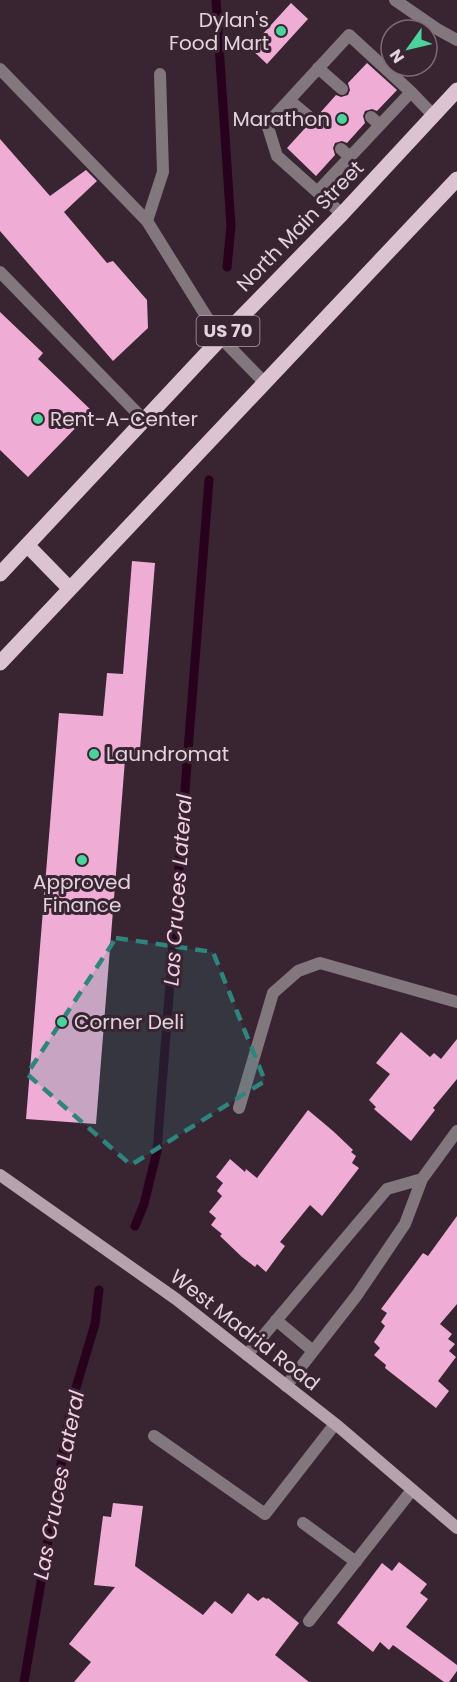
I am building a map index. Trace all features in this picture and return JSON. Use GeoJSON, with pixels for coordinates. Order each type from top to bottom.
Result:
{"type":"FeatureCollection","features":[{"type":"Feature","properties":{"kind":"main road","name":"North Main Street"},"geometry":{"type":"LineString","coordinates":[[0,574],[457,90]]}},
{"type":"Feature","properties":{"kind":"main road"},"geometry":{"type":"LineString","coordinates":[[0,663],[457,179]]}},
{"type":"Feature","properties":{"kind":"main road"},"geometry":{"type":"LineString","coordinates":[[27,545],[70,588]]}},
{"type":"Feature","properties":{"kind":"street","name":"West Madrid Road"},"geometry":{"type":"LineString","coordinates":[[0,1175],[176,1299],[335,1424],[457,1528]]}},
{"type":"Feature","properties":{"kind":"lane"},"geometry":{"type":"LineString","coordinates":[[395,0],[436,29],[457,40]]}},
{"type":"Feature","properties":{"kind":"lane"},"geometry":{"type":"LineString","coordinates":[[342,214],[277,156],[267,124],[318,68],[349,35],[433,115]]}},
{"type":"Feature","properties":{"kind":"lane"},"geometry":{"type":"LineString","coordinates":[[318,68],[342,89]]}},
{"type":"Feature","properties":{"kind":"lane"},"geometry":{"type":"LineString","coordinates":[[0,69],[147,221],[221,338],[265,383]]}},
{"type":"Feature","properties":{"kind":"lane"},"geometry":{"type":"LineString","coordinates":[[147,221],[163,172],[160,74]]}},
{"type":"Feature","properties":{"kind":"lane"},"geometry":{"type":"LineString","coordinates":[[316,192],[346,153],[375,121],[411,92]]}},
{"type":"Feature","properties":{"kind":"lane"},"geometry":{"type":"LineString","coordinates":[[289,100],[313,120]]}},
{"type":"Feature","properties":{"kind":"lane"},"geometry":{"type":"LineString","coordinates":[[0,272],[144,420]]}},
{"type":"Feature","properties":{"kind":"lane"},"geometry":{"type":"LineString","coordinates":[[239,1108],[273,993],[298,971],[320,963],[457,1002]]}},
{"type":"Feature","properties":{"kind":"lane"},"geometry":{"type":"LineString","coordinates":[[286,1386],[357,1295],[405,1224],[422,1179],[457,1131]]}},
{"type":"Feature","properties":{"kind":"lane"},"geometry":{"type":"LineString","coordinates":[[247,1355],[387,1189],[422,1179]]}},
{"type":"Feature","properties":{"kind":"lane"},"geometry":{"type":"LineString","coordinates":[[276,1320],[313,1351]]}},
{"type":"Feature","properties":{"kind":"lane"},"geometry":{"type":"LineString","coordinates":[[154,1436],[265,1514],[335,1424]]}},
{"type":"Feature","properties":{"kind":"lane"},"geometry":{"type":"LineString","coordinates":[[309,1621],[412,1490]]}},
{"type":"Feature","properties":{"kind":"lane"},"geometry":{"type":"LineString","coordinates":[[303,1523],[356,1562]]}},
{"type":"Feature","properties":{"kind":"highlighted area"},"geometry":{"type":"Polygon","coordinates":[[[116,938],[213,952],[265,1081],[131,1165],[27,1074],[116,938]]]}},
{"type":"Feature","properties":{"kind":"building","name":"Dylan's Food Mart"},"geometry":{"type":"Polygon","coordinates":[[[291,3],[308,19],[267,64],[250,48],[291,3]]]}},
{"type":"Feature","properties":{"kind":"building","name":"Marathon"},"geometry":{"type":"Polygon","coordinates":[[[367,63],[379,74],[379,78],[384,78],[397,90],[377,111],[372,109],[365,111],[363,116],[365,123],[347,143],[342,141],[335,143],[333,148],[335,155],[316,176],[287,148],[307,126],[312,128],[319,126],[321,121],[319,114],[336,95],[341,97],[348,95],[350,90],[348,83],[367,63]]]}},
{"type":"Feature","properties":{"kind":"building"},"geometry":{"type":"Polygon","coordinates":[[[0,139],[50,196],[86,170],[97,181],[64,212],[107,263],[113,261],[147,300],[148,328],[113,361],[0,231],[0,139]]]}},
{"type":"Feature","properties":{"kind":"building"},"geometry":{"type":"Polygon","coordinates":[[[0,312],[43,353],[38,359],[92,411],[28,477],[0,450],[0,312]]]}},
{"type":"Feature","properties":{"kind":"building"},"geometry":{"type":"Polygon","coordinates":[[[132,561],[155,563],[139,761],[125,760],[96,1124],[26,1119],[59,713],[103,716],[107,673],[123,674],[132,561]]]}},
{"type":"Feature","properties":{"kind":"building"},"geometry":{"type":"Polygon","coordinates":[[[401,1032],[430,1057],[434,1053],[441,1059],[457,1039],[457,1079],[433,1108],[435,1110],[411,1141],[374,1109],[376,1107],[369,1100],[390,1074],[376,1063],[401,1032]]]}},
{"type":"Feature","properties":{"kind":"building"},"geometry":{"type":"Polygon","coordinates":[[[308,1110],[353,1150],[351,1152],[356,1156],[352,1163],[359,1168],[322,1216],[310,1205],[280,1242],[285,1246],[266,1272],[257,1264],[255,1267],[242,1257],[211,1225],[216,1218],[209,1212],[222,1196],[217,1191],[223,1183],[216,1177],[230,1159],[245,1172],[246,1169],[257,1178],[308,1110]]]}},
{"type":"Feature","properties":{"kind":"building"},"geometry":{"type":"Polygon","coordinates":[[[457,1216],[457,1304],[440,1324],[452,1334],[448,1339],[455,1344],[449,1351],[456,1357],[438,1381],[449,1391],[436,1408],[385,1368],[386,1365],[374,1355],[380,1348],[374,1342],[385,1326],[381,1322],[387,1313],[381,1309],[423,1253],[428,1256],[457,1216]]]}},
{"type":"Feature","properties":{"kind":"building"},"geometry":{"type":"Polygon","coordinates":[[[113,1503],[143,1506],[135,1566],[203,1615],[215,1601],[232,1614],[248,1593],[258,1601],[263,1597],[268,1598],[299,1623],[275,1655],[309,1682],[74,1682],[91,1662],[69,1644],[115,1587],[94,1585],[103,1516],[111,1517],[113,1503]]]}},
{"type":"Feature","properties":{"kind":"building"},"geometry":{"type":"Polygon","coordinates":[[[399,1562],[427,1584],[420,1593],[428,1599],[406,1627],[457,1665],[457,1671],[449,1682],[444,1682],[393,1645],[389,1650],[380,1642],[373,1652],[337,1623],[382,1563],[392,1571],[399,1562]]]}},
{"type":"Feature","properties":{"kind":"waterway","name":"Las Cruces Lateral"},"geometry":{"type":"LineString","coordinates":[[216,0],[231,226],[227,267]]}},
{"type":"Feature","properties":{"kind":"waterway","name":"Las Cruces Lateral"},"geometry":{"type":"LineString","coordinates":[[135,1226],[144,1204],[157,1151],[209,480]]}},
{"type":"Feature","properties":{"kind":"waterway","name":"Las Cruces Lateral"},"geometry":{"type":"LineString","coordinates":[[24,1682],[67,1429],[75,1391],[95,1324],[99,1290]]}},
{"type":"Feature","properties":{"kind":"place","name":"Dylan's Food Mart"},"geometry":{"type":"Point","coordinates":[281,31]}},
{"type":"Feature","properties":{"kind":"place","name":"Marathon"},"geometry":{"type":"Point","coordinates":[342,119]}},
{"type":"Feature","properties":{"kind":"place","name":"Rent-A-Center"},"geometry":{"type":"Point","coordinates":[38,419]}},
{"type":"Feature","properties":{"kind":"place","name":"Laundromat"},"geometry":{"type":"Point","coordinates":[94,754]}},
{"type":"Feature","properties":{"kind":"place","name":"Approved Finance"},"geometry":{"type":"Point","coordinates":[82,860]}},
{"type":"Feature","properties":{"kind":"place","name":"Corner Deli"},"geometry":{"type":"Point","coordinates":[62,1022]}}]}
